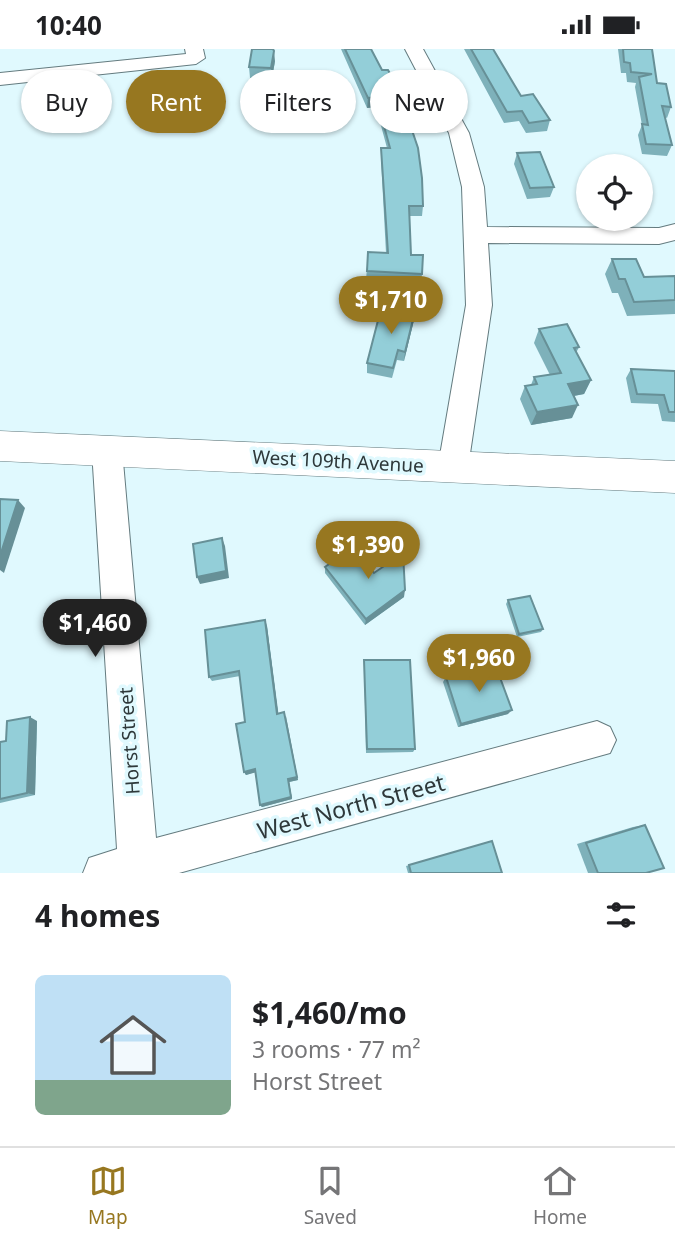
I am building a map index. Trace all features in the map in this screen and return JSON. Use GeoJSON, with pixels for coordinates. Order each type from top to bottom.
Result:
{"type":"FeatureCollection","features":[{"type":"Feature","properties":{"kind":"main road","name":"West 109th Avenue"},"geometry":{"type":"LineString","coordinates":[[0,446],[675,477]]}},
{"type":"Feature","properties":{"kind":"street"},"geometry":{"type":"LineString","coordinates":[[414,49],[459,133],[473,187],[479,306],[453,467]]}},
{"type":"Feature","properties":{"kind":"street"},"geometry":{"type":"LineString","coordinates":[[0,79],[195,53]]}},
{"type":"Feature","properties":{"kind":"street"},"geometry":{"type":"LineString","coordinates":[[474,235],[659,236],[675,232]]}},
{"type":"Feature","properties":{"kind":"street","name":"Horst Street"},"geometry":{"type":"LineString","coordinates":[[107,450],[121,869]]}},
{"type":"Feature","properties":{"kind":"street","name":"West North Street"},"geometry":{"type":"LineString","coordinates":[[121,869],[597,740]]}},
{"type":"Feature","properties":{"kind":"building"},"geometry":{"type":"Polygon","coordinates":[[[252,49],[273,49],[271,68],[249,67],[252,49]]]}},
{"type":"Feature","properties":{"kind":"building"},"geometry":{"type":"Polygon","coordinates":[[[345,49],[371,49],[382,70],[370,70],[370,98],[368,98],[345,49]]]}},
{"type":"Feature","properties":{"kind":"building"},"geometry":{"type":"Polygon","coordinates":[[[471,49],[493,49],[521,96],[533,94],[550,120],[529,123],[522,111],[507,112],[471,49]]]}},
{"type":"Feature","properties":{"kind":"building"},"geometry":{"type":"Polygon","coordinates":[[[623,49],[652,49],[657,83],[666,84],[671,107],[662,106],[672,145],[646,144],[642,124],[648,125],[639,77],[652,74],[631,72],[630,63],[624,62],[623,49]]]}},
{"type":"Feature","properties":{"kind":"building"},"geometry":{"type":"Polygon","coordinates":[[[386,133],[413,133],[418,148],[423,206],[409,206],[411,255],[423,255],[422,274],[367,271],[368,252],[388,253],[381,148],[390,148],[386,133]]]}},
{"type":"Feature","properties":{"kind":"building"},"geometry":{"type":"Polygon","coordinates":[[[540,152],[554,187],[530,188],[517,153],[540,152]]]}},
{"type":"Feature","properties":{"kind":"building"},"geometry":{"type":"Polygon","coordinates":[[[612,259],[636,259],[644,277],[675,276],[675,300],[634,302],[625,279],[619,279],[612,259]]]}},
{"type":"Feature","properties":{"kind":"building"},"geometry":{"type":"Polygon","coordinates":[[[382,305],[415,311],[405,352],[398,350],[393,368],[367,363],[382,305]]]}},
{"type":"Feature","properties":{"kind":"building"},"geometry":{"type":"Polygon","coordinates":[[[567,324],[579,347],[574,348],[591,380],[568,384],[578,405],[537,412],[525,386],[537,384],[534,377],[561,373],[539,329],[567,324]]]}},
{"type":"Feature","properties":{"kind":"building"},"geometry":{"type":"Polygon","coordinates":[[[631,369],[675,371],[675,412],[669,412],[664,395],[637,394],[631,369]]]}},
{"type":"Feature","properties":{"kind":"building"},"geometry":{"type":"Polygon","coordinates":[[[0,499],[18,500],[0,556],[0,499]]]}},
{"type":"Feature","properties":{"kind":"building"},"geometry":{"type":"Polygon","coordinates":[[[222,538],[226,571],[197,577],[193,544],[222,538]]]}},
{"type":"Feature","properties":{"kind":"building"},"geometry":{"type":"Polygon","coordinates":[[[353,547],[374,573],[403,553],[405,590],[366,619],[325,567],[353,547]]]}},
{"type":"Feature","properties":{"kind":"building"},"geometry":{"type":"Polygon","coordinates":[[[530,596],[543,629],[519,634],[508,600],[530,596]]]}},
{"type":"Feature","properties":{"kind":"building"},"geometry":{"type":"Polygon","coordinates":[[[265,620],[277,714],[284,712],[297,777],[288,779],[291,797],[260,805],[255,769],[244,772],[236,724],[245,722],[239,671],[209,677],[205,630],[265,620]]]}},
{"type":"Feature","properties":{"kind":"building"},"geometry":{"type":"Polygon","coordinates":[[[364,660],[410,660],[415,749],[367,749],[364,660]]]}},
{"type":"Feature","properties":{"kind":"building"},"geometry":{"type":"Polygon","coordinates":[[[495,664],[512,710],[461,724],[446,677],[495,664]]]}},
{"type":"Feature","properties":{"kind":"building"},"geometry":{"type":"Polygon","coordinates":[[[30,717],[27,793],[0,799],[0,742],[6,741],[7,721],[30,717]]]}},
{"type":"Feature","properties":{"kind":"building"},"geometry":{"type":"Polygon","coordinates":[[[645,825],[664,868],[646,873],[598,873],[586,843],[645,825]]]}},
{"type":"Feature","properties":{"kind":"building"},"geometry":{"type":"Polygon","coordinates":[[[492,841],[502,873],[411,873],[409,865],[492,841]]]}}]}
